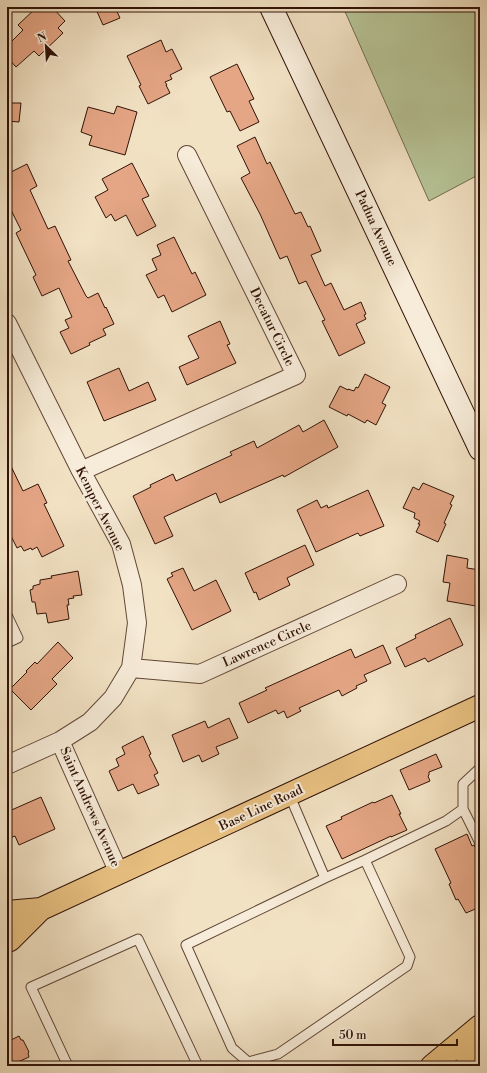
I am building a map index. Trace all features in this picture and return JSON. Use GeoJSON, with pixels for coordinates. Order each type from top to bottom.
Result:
{"type":"FeatureCollection","features":[{"type":"Feature","properties":{"kind":"main road","name":"Base Line Road"},"geometry":{"type":"LineString","coordinates":[[7,912],[41,909],[480,706]]}},
{"type":"Feature","properties":{"kind":"main road","name":"Base Line Road"},"geometry":{"type":"LineString","coordinates":[[7,941],[10,940],[41,909]]}},
{"type":"Feature","properties":{"kind":"main road"},"geometry":{"type":"LineString","coordinates":[[432,1066],[480,1026]]}},
{"type":"Feature","properties":{"kind":"main road"},"geometry":{"type":"LineString","coordinates":[[466,1066],[480,1053]]}},
{"type":"Feature","properties":{"kind":"street","name":"Padua Avenue"},"geometry":{"type":"LineString","coordinates":[[271,7],[480,449]]}},
{"type":"Feature","properties":{"kind":"street","name":"Decatur Circle"},"geometry":{"type":"LineString","coordinates":[[81,471],[296,375],[187,155]]}},
{"type":"Feature","properties":{"kind":"street","name":"Kemper Avenue"},"geometry":{"type":"LineString","coordinates":[[7,323],[81,471],[121,544],[130,578],[137,623],[131,668],[113,698],[90,722],[60,741],[7,765]]}},
{"type":"Feature","properties":{"kind":"street","name":"Lawrence Circle"},"geometry":{"type":"LineString","coordinates":[[131,668],[200,674],[397,584]]}},
{"type":"Feature","properties":{"kind":"street","name":"Saint Andrews Avenue"},"geometry":{"type":"LineString","coordinates":[[60,741],[119,873]]}},
{"type":"Feature","properties":{"kind":"lane"},"geometry":{"type":"LineString","coordinates":[[7,615],[18,638],[7,643]]}},
{"type":"Feature","properties":{"kind":"lane"},"geometry":{"type":"LineString","coordinates":[[480,768],[476,770],[463,784],[463,809],[480,843]]}},
{"type":"Feature","properties":{"kind":"lane"},"geometry":{"type":"LineString","coordinates":[[289,794],[325,878]]}},
{"type":"Feature","properties":{"kind":"lane"},"geometry":{"type":"LineString","coordinates":[[365,860],[410,957],[407,966],[278,1054],[248,1062],[232,1048],[186,945],[446,821],[463,809]]}},
{"type":"Feature","properties":{"kind":"lane"},"geometry":{"type":"LineString","coordinates":[[68,1066],[32,987],[138,939],[198,1066]]}},
{"type":"Feature","properties":{"kind":"green space"},"geometry":{"type":"Polygon","coordinates":[[[343,7],[480,7],[480,174],[429,201],[343,7]]]}},
{"type":"Feature","properties":{"kind":"building"},"geometry":{"type":"Polygon","coordinates":[[[37,7],[52,7],[65,21],[58,28],[63,33],[39,56],[34,51],[16,67],[7,57],[7,46],[23,30],[18,25],[37,7]]]}},
{"type":"Feature","properties":{"kind":"building"},"geometry":{"type":"Polygon","coordinates":[[[95,7],[115,7],[120,18],[103,25],[95,7]]]}},
{"type":"Feature","properties":{"kind":"building"},"geometry":{"type":"Polygon","coordinates":[[[161,40],[166,52],[172,49],[182,69],[170,75],[172,79],[165,82],[170,93],[148,104],[139,86],[141,85],[127,56],[161,40]]]}},
{"type":"Feature","properties":{"kind":"building"},"geometry":{"type":"Polygon","coordinates":[[[237,64],[254,99],[249,101],[259,122],[240,131],[230,111],[227,112],[210,77],[237,64]]]}},
{"type":"Feature","properties":{"kind":"building"},"geometry":{"type":"Polygon","coordinates":[[[7,103],[21,103],[19,122],[7,121],[7,103]]]}},
{"type":"Feature","properties":{"kind":"building"},"geometry":{"type":"Polygon","coordinates":[[[117,106],[137,112],[125,155],[89,145],[92,136],[81,132],[88,107],[114,114],[117,106]]]}},
{"type":"Feature","properties":{"kind":"building"},"geometry":{"type":"Polygon","coordinates":[[[255,137],[267,164],[270,162],[295,214],[301,212],[308,227],[310,226],[321,251],[311,255],[325,286],[331,283],[344,310],[361,302],[366,314],[364,315],[366,319],[356,324],[365,343],[339,356],[322,321],[325,320],[306,281],[299,284],[287,256],[280,259],[260,214],[241,178],[250,173],[237,146],[255,137]]]}},
{"type":"Feature","properties":{"kind":"building"},"geometry":{"type":"Polygon","coordinates":[[[132,163],[149,196],[142,199],[156,226],[137,236],[126,215],[115,221],[111,214],[106,218],[95,197],[108,190],[102,179],[132,163]]]}},
{"type":"Feature","properties":{"kind":"building"},"geometry":{"type":"Polygon","coordinates":[[[27,164],[37,186],[30,190],[48,229],[55,226],[71,260],[68,261],[86,296],[88,298],[98,293],[114,324],[103,329],[106,335],[71,354],[60,332],[69,328],[65,320],[72,317],[59,288],[42,296],[33,277],[36,275],[16,233],[21,230],[7,202],[7,174],[27,164]]]}},
{"type":"Feature","properties":{"kind":"building"},"geometry":{"type":"Polygon","coordinates":[[[174,237],[192,274],[195,272],[206,295],[172,312],[164,295],[158,298],[146,275],[157,270],[152,259],[161,255],[157,245],[174,237]]]}},
{"type":"Feature","properties":{"kind":"building"},"geometry":{"type":"Polygon","coordinates":[[[220,321],[230,344],[227,345],[236,363],[187,385],[179,367],[199,358],[188,336],[220,321]]]}},
{"type":"Feature","properties":{"kind":"building"},"geometry":{"type":"Polygon","coordinates":[[[119,368],[129,391],[148,382],[156,400],[104,421],[87,382],[119,368]]]}},
{"type":"Feature","properties":{"kind":"building"},"geometry":{"type":"Polygon","coordinates":[[[365,374],[390,387],[382,403],[386,405],[376,425],[367,420],[365,423],[348,414],[347,416],[329,407],[340,386],[354,391],[356,387],[358,388],[365,374]]]}},
{"type":"Feature","properties":{"kind":"building"},"geometry":{"type":"Polygon","coordinates":[[[324,420],[338,447],[284,477],[283,475],[220,503],[216,493],[164,517],[173,536],[155,544],[133,496],[151,487],[150,485],[173,474],[176,481],[232,455],[230,452],[254,441],[257,448],[299,425],[303,432],[324,420]]]}},
{"type":"Feature","properties":{"kind":"building"},"geometry":{"type":"Polygon","coordinates":[[[7,458],[23,491],[38,484],[47,503],[44,504],[64,546],[42,557],[37,547],[32,550],[31,548],[24,551],[21,546],[17,548],[7,528],[7,458]]]}},
{"type":"Feature","properties":{"kind":"building"},"geometry":{"type":"Polygon","coordinates":[[[423,483],[454,496],[450,504],[452,505],[444,523],[446,524],[438,542],[416,532],[420,521],[414,518],[415,513],[403,508],[413,487],[419,490],[423,483]]]}},
{"type":"Feature","properties":{"kind":"building"},"geometry":{"type":"Polygon","coordinates":[[[368,490],[384,526],[360,536],[358,533],[316,552],[297,510],[317,500],[321,508],[327,505],[328,508],[368,490]]]}},
{"type":"Feature","properties":{"kind":"building"},"geometry":{"type":"Polygon","coordinates":[[[305,545],[314,565],[287,578],[290,585],[259,600],[256,592],[254,593],[245,573],[305,545]]]}},
{"type":"Feature","properties":{"kind":"building"},"geometry":{"type":"Polygon","coordinates":[[[447,555],[468,559],[467,568],[480,570],[480,584],[476,606],[447,601],[450,583],[443,582],[447,555]]]}},
{"type":"Feature","properties":{"kind":"building"},"geometry":{"type":"Polygon","coordinates":[[[183,568],[194,591],[216,580],[231,611],[192,630],[167,579],[173,576],[171,573],[183,568]]]}},
{"type":"Feature","properties":{"kind":"building"},"geometry":{"type":"Polygon","coordinates":[[[78,571],[82,595],[73,596],[74,598],[68,599],[69,605],[67,605],[69,619],[48,623],[46,613],[37,614],[35,602],[32,602],[30,590],[33,589],[33,586],[40,584],[40,580],[52,578],[51,576],[78,571]]]}},
{"type":"Feature","properties":{"kind":"building"},"geometry":{"type":"Polygon","coordinates":[[[450,618],[463,645],[428,662],[425,658],[405,667],[396,648],[416,638],[415,635],[450,618]]]}},
{"type":"Feature","properties":{"kind":"building"},"geometry":{"type":"Polygon","coordinates":[[[58,642],[73,658],[52,679],[57,684],[31,710],[10,689],[35,662],[37,664],[58,642]]]}},
{"type":"Feature","properties":{"kind":"building"},"geometry":{"type":"Polygon","coordinates":[[[383,645],[391,663],[364,675],[367,681],[356,686],[357,688],[342,696],[339,690],[299,708],[301,711],[287,718],[284,711],[278,714],[276,710],[248,723],[239,703],[267,690],[265,688],[351,649],[355,658],[383,645]]]}},
{"type":"Feature","properties":{"kind":"building"},"geometry":{"type":"Polygon","coordinates":[[[229,718],[238,738],[216,747],[219,754],[202,762],[199,755],[183,762],[172,735],[205,721],[208,728],[229,718]]]}},
{"type":"Feature","properties":{"kind":"building"},"geometry":{"type":"Polygon","coordinates":[[[143,736],[151,754],[149,755],[158,773],[154,775],[159,785],[138,794],[133,784],[118,791],[109,771],[119,766],[116,759],[125,754],[122,747],[143,736]]]}},
{"type":"Feature","properties":{"kind":"building"},"geometry":{"type":"Polygon","coordinates":[[[436,754],[442,767],[429,772],[428,776],[430,781],[409,790],[400,770],[436,754]]]}},
{"type":"Feature","properties":{"kind":"building"},"geometry":{"type":"Polygon","coordinates":[[[392,795],[407,830],[342,859],[326,826],[342,819],[341,817],[392,795]]]}},
{"type":"Feature","properties":{"kind":"building"},"geometry":{"type":"Polygon","coordinates":[[[41,797],[55,829],[19,845],[15,836],[7,839],[7,812],[41,797]]]}},
{"type":"Feature","properties":{"kind":"building"},"geometry":{"type":"Polygon","coordinates":[[[467,834],[472,846],[474,845],[480,856],[480,907],[466,913],[458,899],[456,900],[449,884],[451,883],[435,849],[467,834]]]}},
{"type":"Feature","properties":{"kind":"building"},"geometry":{"type":"Polygon","coordinates":[[[19,1036],[21,1040],[23,1040],[29,1052],[29,1057],[7,1066],[7,1042],[19,1036]]]}}]}
